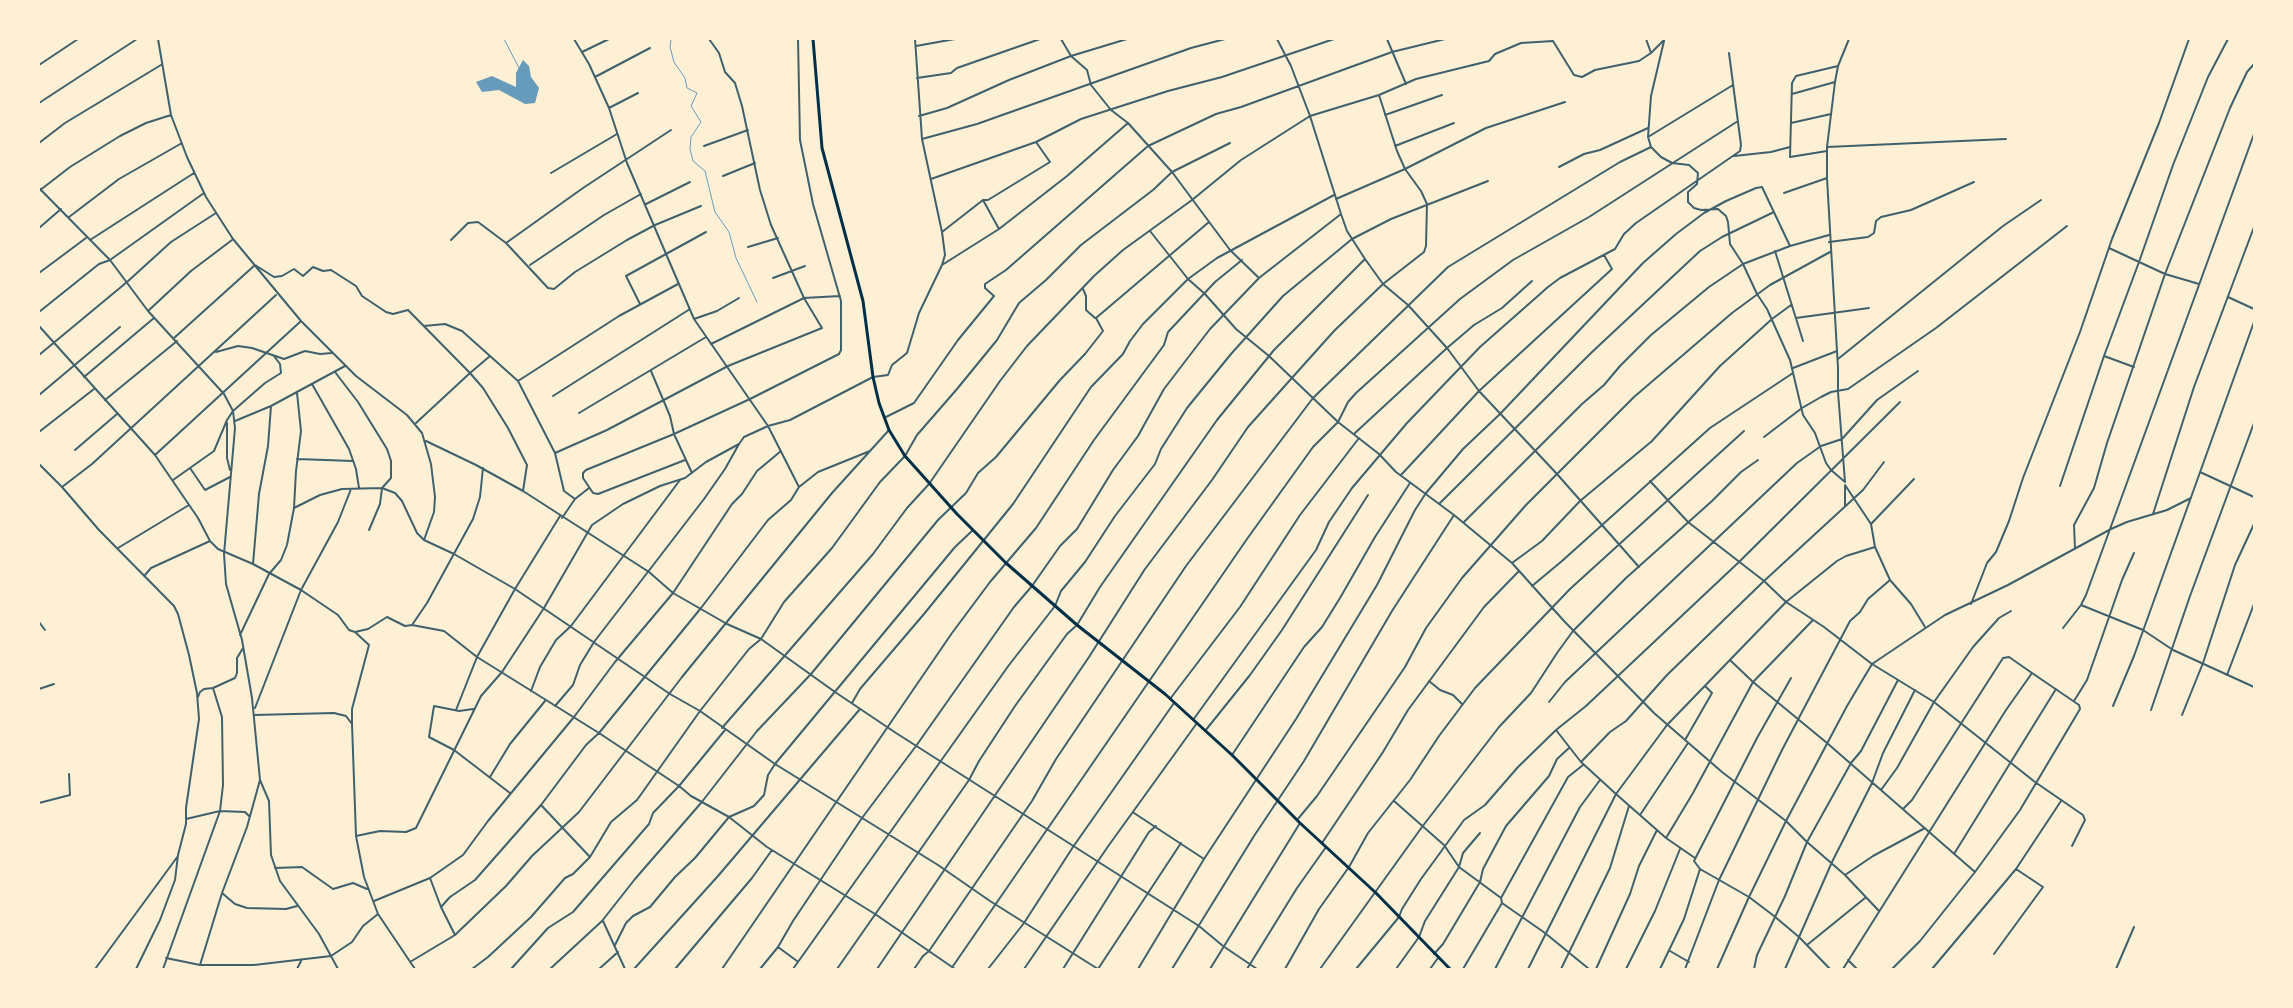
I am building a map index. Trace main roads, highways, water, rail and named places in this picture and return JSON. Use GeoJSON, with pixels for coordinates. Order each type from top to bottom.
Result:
{"type":"FeatureCollection","features":[{"type":"Feature","properties":{"kind":"main road"},"geometry":{"type":"LineString","coordinates":[[814,39],[822,148],[867,317],[873,378],[889,430],[905,456],[929,484],[1006,563],[1077,625],[1150,682],[1232,755],[1298,821],[1349,866],[1450,969]]}},
{"type":"Feature","properties":{"kind":"water"},"geometry":{"type":"Polygon","coordinates":[[[523,60],[529,66],[531,77],[539,88],[535,103],[525,104],[499,90],[482,92],[476,82],[492,76],[516,87],[516,73],[523,60]]]}},
{"type":"Feature","properties":{"kind":"waterway"},"geometry":{"type":"LineString","coordinates":[[504,39],[519,68]]}},
{"type":"Feature","properties":{"kind":"waterway"},"geometry":{"type":"LineString","coordinates":[[671,39],[670,47],[674,62],[685,78],[687,88],[697,93],[691,106],[701,122],[691,137],[690,149],[693,161],[705,171],[715,212],[729,232],[736,258],[757,302]]}}]}
